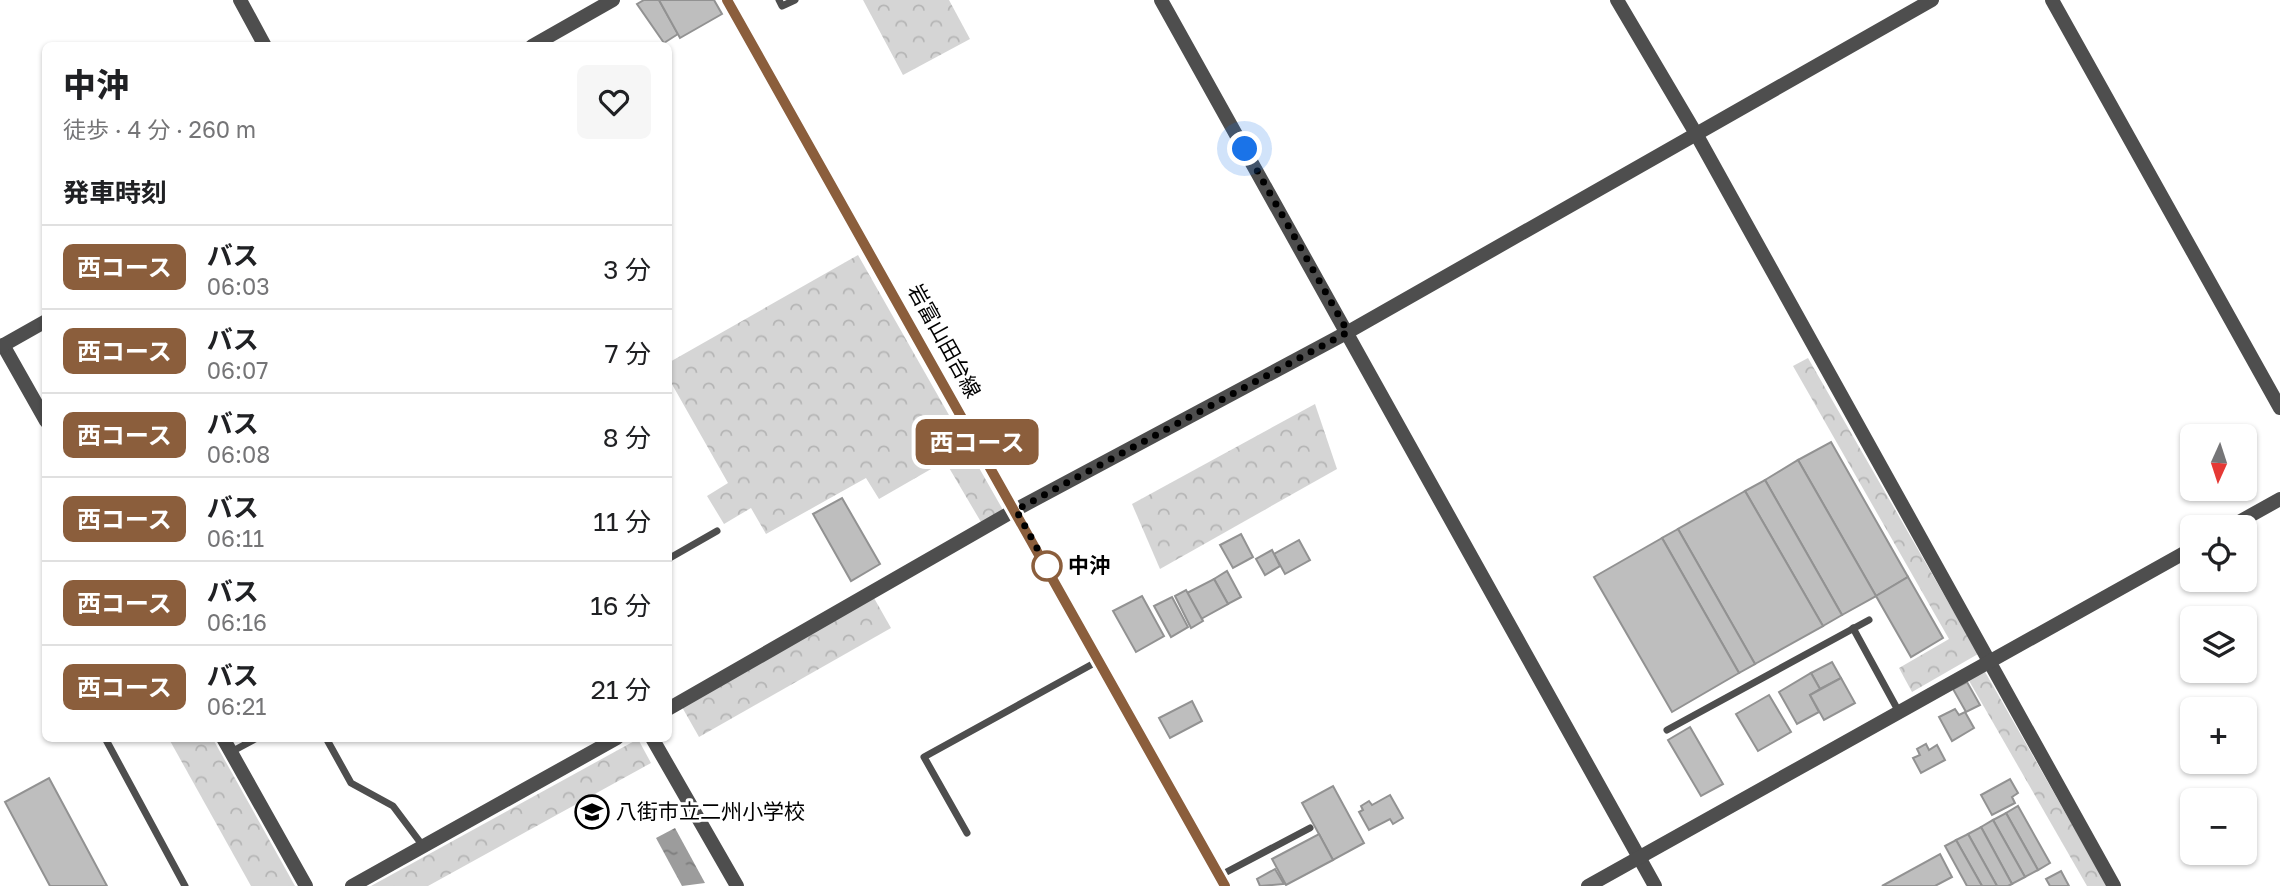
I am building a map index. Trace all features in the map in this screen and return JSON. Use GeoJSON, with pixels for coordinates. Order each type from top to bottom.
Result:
{"type":"FeatureCollection","features":[{"type":"Feature","properties":{"kind":"main road","name":"岩富山田台線"},"geometry":{"type":"LineString","coordinates":[[727,0],[1016,510],[1222,881]]}},
{"type":"Feature","properties":{"kind":"street"},"geometry":{"type":"LineString","coordinates":[[240,0],[263,42]]}},
{"type":"Feature","properties":{"kind":"street"},"geometry":{"type":"LineString","coordinates":[[539,42],[613,0]]}},
{"type":"Feature","properties":{"kind":"street"},"geometry":{"type":"LineString","coordinates":[[1161,0],[1655,886]]}},
{"type":"Feature","properties":{"kind":"street"},"geometry":{"type":"LineString","coordinates":[[1617,0],[1695,132],[2115,886]]}},
{"type":"Feature","properties":{"kind":"street"},"geometry":{"type":"LineString","coordinates":[[672,707],[1016,510],[1348,332],[1695,132],[1932,0]]}},
{"type":"Feature","properties":{"kind":"street"},"geometry":{"type":"LineString","coordinates":[[2052,0],[2280,408]]}},
{"type":"Feature","properties":{"kind":"street"},"geometry":{"type":"LineString","coordinates":[[42,323],[2,346],[42,414]]}},
{"type":"Feature","properties":{"kind":"street"},"geometry":{"type":"LineString","coordinates":[[2251,515],[2280,499]]}},
{"type":"Feature","properties":{"kind":"street"},"geometry":{"type":"LineString","coordinates":[[1588,886],[2180,555]]}},
{"type":"Feature","properties":{"kind":"street"},"geometry":{"type":"LineString","coordinates":[[225,742],[306,886]]}},
{"type":"Feature","properties":{"kind":"street"},"geometry":{"type":"LineString","coordinates":[[352,886],[610,742]]}},
{"type":"Feature","properties":{"kind":"street"},"geometry":{"type":"LineString","coordinates":[[654,742],[737,886]]}},
{"type":"Feature","properties":{"kind":"lane"},"geometry":{"type":"LineString","coordinates":[[779,0],[782,6],[795,0]]}},
{"type":"Feature","properties":{"kind":"lane"},"geometry":{"type":"LineString","coordinates":[[672,557],[717,531]]}},
{"type":"Feature","properties":{"kind":"lane"},"geometry":{"type":"LineString","coordinates":[[1667,730],[1869,620]]}},
{"type":"Feature","properties":{"kind":"lane"},"geometry":{"type":"LineString","coordinates":[[1853,628],[1899,712]]}},
{"type":"Feature","properties":{"kind":"lane"},"geometry":{"type":"LineString","coordinates":[[967,833],[924,757],[1099,660]]}},
{"type":"Feature","properties":{"kind":"lane"},"geometry":{"type":"LineString","coordinates":[[107,742],[185,886]]}},
{"type":"Feature","properties":{"kind":"lane"},"geometry":{"type":"LineString","coordinates":[[231,752],[250,742]]}},
{"type":"Feature","properties":{"kind":"lane"},"geometry":{"type":"LineString","coordinates":[[329,742],[351,783],[393,806],[424,846]]}},
{"type":"Feature","properties":{"kind":"lane"},"geometry":{"type":"LineString","coordinates":[[1222,881],[1310,828]]}},
{"type":"Feature","properties":{"kind":"green space"},"geometry":{"type":"Polygon","coordinates":[[[863,0],[949,0],[970,39],[903,75],[863,0]]]}},
{"type":"Feature","properties":{"kind":"green space"},"geometry":{"type":"Polygon","coordinates":[[[858,255],[1003,510],[981,522],[945,461],[879,499],[866,478],[766,534],[751,508],[724,524],[707,496],[728,483],[672,384],[672,361],[858,255]]]}},
{"type":"Feature","properties":{"kind":"green space"},"geometry":{"type":"Polygon","coordinates":[[[1808,358],[1978,654],[1912,692],[1899,668],[1949,639],[1793,366],[1808,358]]]}},
{"type":"Feature","properties":{"kind":"green space"},"geometry":{"type":"Polygon","coordinates":[[[1315,404],[1337,469],[1160,569],[1132,504],[1315,404]]]}},
{"type":"Feature","properties":{"kind":"green space"},"geometry":{"type":"Polygon","coordinates":[[[874,598],[891,628],[699,737],[682,707],[874,598]]]}},
{"type":"Feature","properties":{"kind":"green space"},"geometry":{"type":"Polygon","coordinates":[[[1984,670],[2107,886],[2087,886],[1968,679],[1984,670]]]}},
{"type":"Feature","properties":{"kind":"green space"},"geometry":{"type":"Polygon","coordinates":[[[171,742],[215,742],[295,886],[251,886],[171,742]]]}},
{"type":"Feature","properties":{"kind":"green space"},"geometry":{"type":"Polygon","coordinates":[[[633,742],[640,742],[651,763],[428,886],[371,886],[633,742]]]}},
{"type":"Feature","properties":{"kind":"water"},"geometry":{"type":"Polygon","coordinates":[[[675,828],[705,883],[682,886],[656,838],[675,828]]]}},
{"type":"Feature","properties":{"kind":"building"},"geometry":{"type":"Polygon","coordinates":[[[644,0],[659,0],[678,34],[663,42],[637,4],[644,0]]]}},
{"type":"Feature","properties":{"kind":"building"},"geometry":{"type":"Polygon","coordinates":[[[659,0],[714,0],[722,14],[680,38],[659,0]]]}},
{"type":"Feature","properties":{"kind":"building"},"geometry":{"type":"Polygon","coordinates":[[[1831,442],[1908,577],[1876,596],[1798,460],[1831,442]]]}},
{"type":"Feature","properties":{"kind":"building"},"geometry":{"type":"Polygon","coordinates":[[[1798,460],[1876,596],[1842,615],[1765,480],[1798,460]]]}},
{"type":"Feature","properties":{"kind":"building"},"geometry":{"type":"Polygon","coordinates":[[[1765,480],[1842,615],[1823,626],[1745,491],[1765,480]]]}},
{"type":"Feature","properties":{"kind":"building"},"geometry":{"type":"Polygon","coordinates":[[[1745,491],[1823,626],[1755,664],[1678,529],[1745,491]]]}},
{"type":"Feature","properties":{"kind":"building"},"geometry":{"type":"Polygon","coordinates":[[[842,498],[880,564],[851,581],[813,514],[842,498]]]}},
{"type":"Feature","properties":{"kind":"building"},"geometry":{"type":"Polygon","coordinates":[[[1678,529],[1755,664],[1739,673],[1662,538],[1678,529]]]}},
{"type":"Feature","properties":{"kind":"building"},"geometry":{"type":"Polygon","coordinates":[[[1241,534],[1253,557],[1233,568],[1220,545],[1241,534]]]}},
{"type":"Feature","properties":{"kind":"building"},"geometry":{"type":"Polygon","coordinates":[[[1662,538],[1739,673],[1672,712],[1594,577],[1662,538]]]}},
{"type":"Feature","properties":{"kind":"building"},"geometry":{"type":"Polygon","coordinates":[[[1299,540],[1310,560],[1285,574],[1274,554],[1299,540]]]}},
{"type":"Feature","properties":{"kind":"building"},"geometry":{"type":"Polygon","coordinates":[[[1272,550],[1280,566],[1265,575],[1256,559],[1272,550]]]}},
{"type":"Feature","properties":{"kind":"building"},"geometry":{"type":"Polygon","coordinates":[[[1227,571],[1241,597],[1228,604],[1214,579],[1227,571]]]}},
{"type":"Feature","properties":{"kind":"building"},"geometry":{"type":"Polygon","coordinates":[[[1908,577],[1943,638],[1911,657],[1876,596],[1908,577]]]}},
{"type":"Feature","properties":{"kind":"building"},"geometry":{"type":"Polygon","coordinates":[[[1214,579],[1228,604],[1201,619],[1187,593],[1214,579]]]}},
{"type":"Feature","properties":{"kind":"building"},"geometry":{"type":"Polygon","coordinates":[[[1186,590],[1203,621],[1191,628],[1175,596],[1186,590]]]}},
{"type":"Feature","properties":{"kind":"building"},"geometry":{"type":"Polygon","coordinates":[[[1142,596],[1164,636],[1136,652],[1113,611],[1142,596]]]}},
{"type":"Feature","properties":{"kind":"building"},"geometry":{"type":"Polygon","coordinates":[[[1172,597],[1188,627],[1171,637],[1154,606],[1172,597]]]}},
{"type":"Feature","properties":{"kind":"building"},"geometry":{"type":"Polygon","coordinates":[[[1832,662],[1841,678],[1820,689],[1811,673],[1832,662]]]}},
{"type":"Feature","properties":{"kind":"building"},"geometry":{"type":"Polygon","coordinates":[[[1811,673],[1820,689],[1810,695],[1819,712],[1797,724],[1779,692],[1811,673]]]}},
{"type":"Feature","properties":{"kind":"building"},"geometry":{"type":"Polygon","coordinates":[[[1841,678],[1855,703],[1824,720],[1810,695],[1841,678]]]}},
{"type":"Feature","properties":{"kind":"building"},"geometry":{"type":"Polygon","coordinates":[[[1967,682],[1980,705],[1966,712],[1953,689],[1967,682]]]}},
{"type":"Feature","properties":{"kind":"building"},"geometry":{"type":"Polygon","coordinates":[[[1769,695],[1791,732],[1758,751],[1736,714],[1769,695]]]}},
{"type":"Feature","properties":{"kind":"building"},"geometry":{"type":"Polygon","coordinates":[[[1192,701],[1202,721],[1170,738],[1159,718],[1192,701]]]}},
{"type":"Feature","properties":{"kind":"building"},"geometry":{"type":"Polygon","coordinates":[[[1955,709],[1959,715],[1965,712],[1974,728],[1952,741],[1939,717],[1955,709]]]}},
{"type":"Feature","properties":{"kind":"building"},"geometry":{"type":"Polygon","coordinates":[[[1690,727],[1723,784],[1701,796],[1668,740],[1690,727]]]}},
{"type":"Feature","properties":{"kind":"building"},"geometry":{"type":"Polygon","coordinates":[[[1926,744],[1929,750],[1937,745],[1945,760],[1921,773],[1913,758],[1920,755],[1917,749],[1926,744]]]}},
{"type":"Feature","properties":{"kind":"building"},"geometry":{"type":"Polygon","coordinates":[[[49,778],[107,886],[50,886],[5,802],[49,778]]]}},
{"type":"Feature","properties":{"kind":"building"},"geometry":{"type":"Polygon","coordinates":[[[2010,779],[2018,793],[2012,797],[2015,803],[1992,815],[1981,795],[2010,779]]]}},
{"type":"Feature","properties":{"kind":"building"},"geometry":{"type":"Polygon","coordinates":[[[1333,786],[1364,843],[1333,860],[1302,803],[1333,786]]]}},
{"type":"Feature","properties":{"kind":"building"},"geometry":{"type":"Polygon","coordinates":[[[1390,795],[1403,818],[1393,824],[1390,819],[1369,830],[1359,812],[1363,810],[1361,806],[1369,801],[1372,805],[1390,795]]]}},
{"type":"Feature","properties":{"kind":"building"},"geometry":{"type":"Polygon","coordinates":[[[2018,806],[2050,863],[2038,870],[2006,813],[2018,806]]]}},
{"type":"Feature","properties":{"kind":"building"},"geometry":{"type":"Polygon","coordinates":[[[2006,813],[2038,870],[2025,877],[1993,820],[2006,813]]]}},
{"type":"Feature","properties":{"kind":"building"},"geometry":{"type":"Polygon","coordinates":[[[1993,820],[2025,877],[2012,884],[1981,827],[1993,820]]]}},
{"type":"Feature","properties":{"kind":"building"},"geometry":{"type":"Polygon","coordinates":[[[1981,827],[2012,884],[2008,886],[1997,886],[1968,834],[1981,827]]]}},
{"type":"Feature","properties":{"kind":"building"},"geometry":{"type":"Polygon","coordinates":[[[1319,834],[1333,860],[1286,885],[1272,859],[1319,834]]]}},
{"type":"Feature","properties":{"kind":"building"},"geometry":{"type":"Polygon","coordinates":[[[1968,834],[1997,886],[1982,886],[1956,840],[1968,834]]]}},
{"type":"Feature","properties":{"kind":"building"},"geometry":{"type":"Polygon","coordinates":[[[1956,840],[1982,886],[1967,886],[1945,846],[1956,840]]]}},
{"type":"Feature","properties":{"kind":"building"},"geometry":{"type":"Polygon","coordinates":[[[1940,854],[1952,877],[1935,886],[1882,886],[1940,854]]]}},
{"type":"Feature","properties":{"kind":"building"},"geometry":{"type":"Polygon","coordinates":[[[1275,869],[1284,884],[1260,886],[1257,879],[1275,869]]]}},
{"type":"Feature","properties":{"kind":"building"},"geometry":{"type":"Polygon","coordinates":[[[2061,871],[2069,886],[2050,886],[2046,879],[2061,871]]]}},
{"type":"Feature","properties":{"kind":"bus line","name":"西コース"},"geometry":{"type":"LineString","coordinates":[[727,0],[1225,886]]}},
{"type":"Feature","properties":{"kind":"place","name":"中沖"},"geometry":{"type":"Point","coordinates":[1047,566]}},
{"type":"Feature","properties":{"kind":"place","name":"八街市立二州小学校"},"geometry":{"type":"Point","coordinates":[592,812]}},
{"type":"Feature","properties":{"kind":"route"},"geometry":{"type":"LineString","coordinates":[[1047,566],[1048,568],[1016,510],[1348,332],[1245,149]]}}]}
